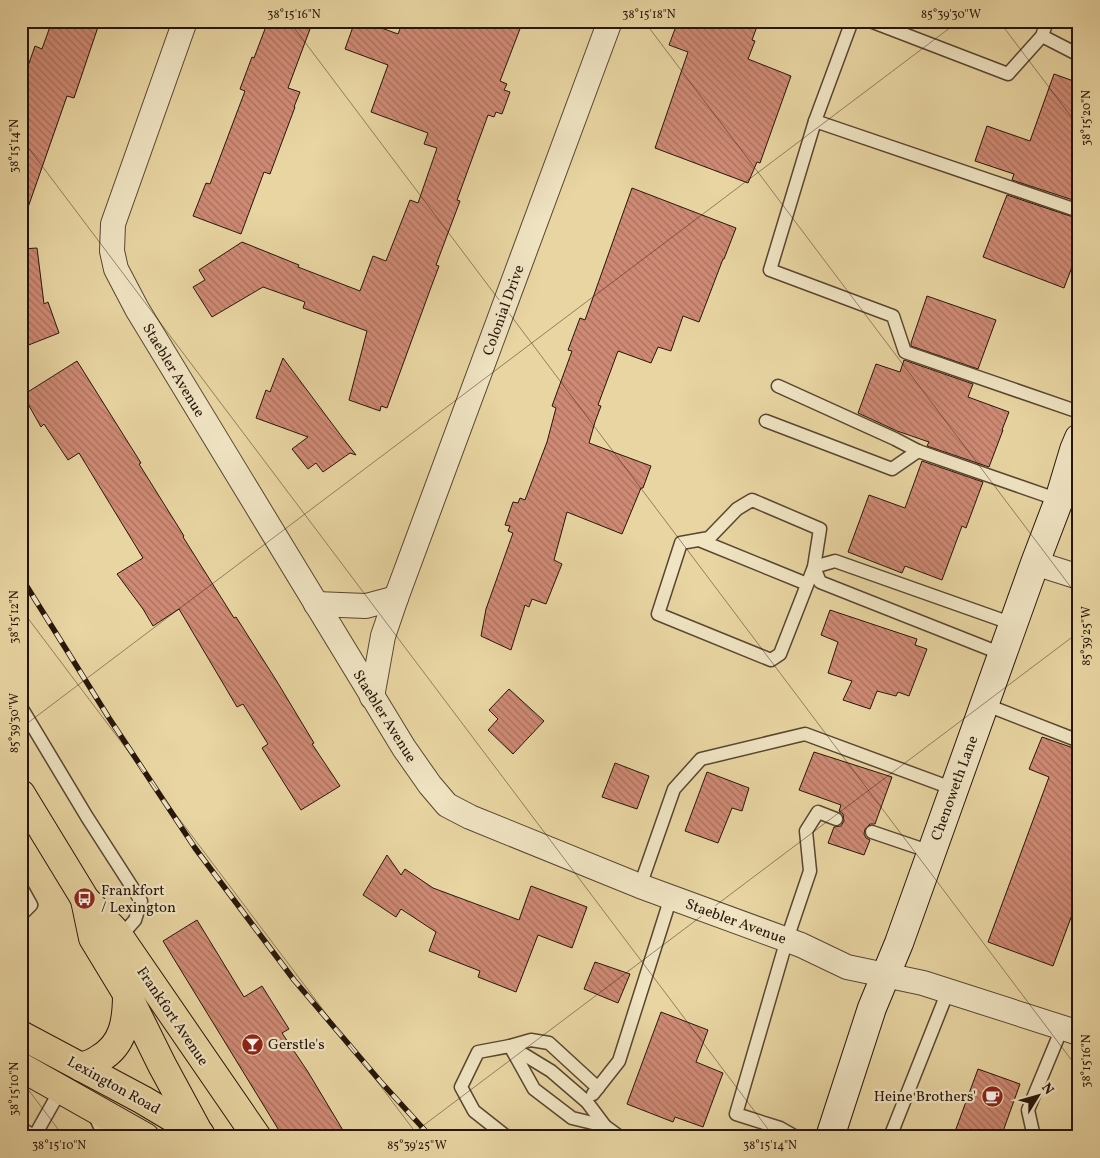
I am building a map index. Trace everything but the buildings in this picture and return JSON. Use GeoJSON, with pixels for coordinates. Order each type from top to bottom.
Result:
{"type":"FeatureCollection","features":[{"type":"Feature","properties":{"kind":"main road","name":"Chenoweth Lane"},"geometry":{"type":"LineString","coordinates":[[830,1137],[872,1008],[899,943],[1034,563],[1059,500],[1079,438]]}},
{"type":"Feature","properties":{"kind":"main road","name":"Frankfort Avenue"},"geometry":{"type":"LineString","coordinates":[[21,794],[85,899],[116,932],[257,1137]]}},
{"type":"Feature","properties":{"kind":"main road","name":"Frankfort Avenue"},"geometry":{"type":"LineString","coordinates":[[85,899],[93,938],[127,994],[162,1065],[202,1136]]}},
{"type":"Feature","properties":{"kind":"main road"},"geometry":{"type":"LineString","coordinates":[[81,1067],[100,1059],[112,1049],[119,1038],[125,1023],[127,994]]}},
{"type":"Feature","properties":{"kind":"main road","name":"Lexington Road"},"geometry":{"type":"LineString","coordinates":[[21,1035],[142,1100],[202,1136]]}},
{"type":"Feature","properties":{"kind":"main road","name":"Lexington Road"},"geometry":{"type":"LineString","coordinates":[[21,1067],[143,1136]]}},
{"type":"Feature","properties":{"kind":"street","name":"Staebler Avenue"},"geometry":{"type":"LineString","coordinates":[[185,21],[114,224],[112,251],[116,270],[138,310],[372,697],[404,748],[430,785],[447,805],[470,817],[640,886],[801,944],[847,967],[923,983],[1070,1031]]}},
{"type":"Feature","properties":{"kind":"street","name":"Colonial Drive"},"geometry":{"type":"LineString","coordinates":[[372,697],[383,636],[396,598],[610,21]]}},
{"type":"Feature","properties":{"kind":"street"},"geometry":{"type":"LineString","coordinates":[[1034,563],[1079,577]]}},
{"type":"Feature","properties":{"kind":"street"},"geometry":{"type":"LineString","coordinates":[[316,604],[366,606],[396,598]]}},
{"type":"Feature","properties":{"kind":"lane"},"geometry":{"type":"LineString","coordinates":[[852,21],[815,121],[770,270],[893,316],[905,352],[1079,412]]}},
{"type":"Feature","properties":{"kind":"lane"},"geometry":{"type":"LineString","coordinates":[[870,21],[1008,74],[1042,36],[1047,21]]}},
{"type":"Feature","properties":{"kind":"lane"},"geometry":{"type":"LineString","coordinates":[[1042,36],[1079,55]]}},
{"type":"Feature","properties":{"kind":"lane"},"geometry":{"type":"LineString","coordinates":[[815,121],[1079,210]]}},
{"type":"Feature","properties":{"kind":"lane"},"geometry":{"type":"LineString","coordinates":[[778,386],[918,451],[1059,500]]}},
{"type":"Feature","properties":{"kind":"lane"},"geometry":{"type":"LineString","coordinates":[[766,421],[892,469],[918,451]]}},
{"type":"Feature","properties":{"kind":"lane"},"geometry":{"type":"LineString","coordinates":[[752,500],[820,529],[814,567],[780,654],[771,660],[658,614],[681,543],[709,538],[737,509],[752,500]]}},
{"type":"Feature","properties":{"kind":"lane"},"geometry":{"type":"LineString","coordinates":[[699,540],[807,584]]}},
{"type":"Feature","properties":{"kind":"lane"},"geometry":{"type":"LineString","coordinates":[[814,567],[835,561],[1013,624]]}},
{"type":"Feature","properties":{"kind":"lane"},"geometry":{"type":"LineString","coordinates":[[814,567],[820,582],[1002,654]]}},
{"type":"Feature","properties":{"kind":"lane"},"geometry":{"type":"LineString","coordinates":[[984,704],[1079,741]]}},
{"type":"Feature","properties":{"kind":"lane"},"geometry":{"type":"LineString","coordinates":[[21,707],[87,817],[141,901],[135,920],[120,938]]}},
{"type":"Feature","properties":{"kind":"lane"},"geometry":{"type":"LineString","coordinates":[[640,886],[674,789],[700,759],[805,734],[954,789]]}},
{"type":"Feature","properties":{"kind":"lane"},"geometry":{"type":"LineString","coordinates":[[796,1137],[780,1128],[736,1114],[787,940],[810,871],[806,831],[818,812],[836,819]]}},
{"type":"Feature","properties":{"kind":"lane"},"geometry":{"type":"LineString","coordinates":[[872,832],[931,852]]}},
{"type":"Feature","properties":{"kind":"lane"},"geometry":{"type":"LineString","coordinates":[[21,887],[31,905],[21,915]]}},
{"type":"Feature","properties":{"kind":"lane"},"geometry":{"type":"LineString","coordinates":[[587,1102],[619,1061],[671,897]]}},
{"type":"Feature","properties":{"kind":"lane"},"geometry":{"type":"LineString","coordinates":[[890,1137],[948,991]]}},
{"type":"Feature","properties":{"kind":"lane"},"geometry":{"type":"LineString","coordinates":[[1034,1137],[1028,1110],[1070,1031]]}},
{"type":"Feature","properties":{"kind":"lane"},"geometry":{"type":"LineString","coordinates":[[506,1137],[474,1111],[462,1087],[478,1052],[531,1040],[548,1043],[598,1088]]}},
{"type":"Feature","properties":{"kind":"lane"},"geometry":{"type":"LineString","coordinates":[[510,1046],[551,1071],[587,1102],[605,1126],[620,1137]]}},
{"type":"Feature","properties":{"kind":"lane"},"geometry":{"type":"LineString","coordinates":[[510,1046],[534,1089],[572,1118],[605,1126]]}},
{"type":"Feature","properties":{"kind":"lane"},"geometry":{"type":"LineString","coordinates":[[21,1128],[34,1137],[60,1089]]}},
{"type":"Feature","properties":{"kind":"lane"},"geometry":{"type":"LineString","coordinates":[[90,1105],[100,1129],[100,1137]]}},
{"type":"Feature","properties":{"kind":"railway"},"geometry":{"type":"LineString","coordinates":[[21,577],[109,718],[195,848],[294,980],[380,1081],[431,1137]]}},
{"type":"Feature","properties":{"kind":"place","name":"Frankfort / Lexington"},"geometry":{"type":"Point","coordinates":[85,899]}},
{"type":"Feature","properties":{"kind":"place","name":"Gerstle's"},"geometry":{"type":"Point","coordinates":[252,1044]}},
{"type":"Feature","properties":{"kind":"place","name":"Heine Brothers'"},"geometry":{"type":"Point","coordinates":[992,1096]}}]}
